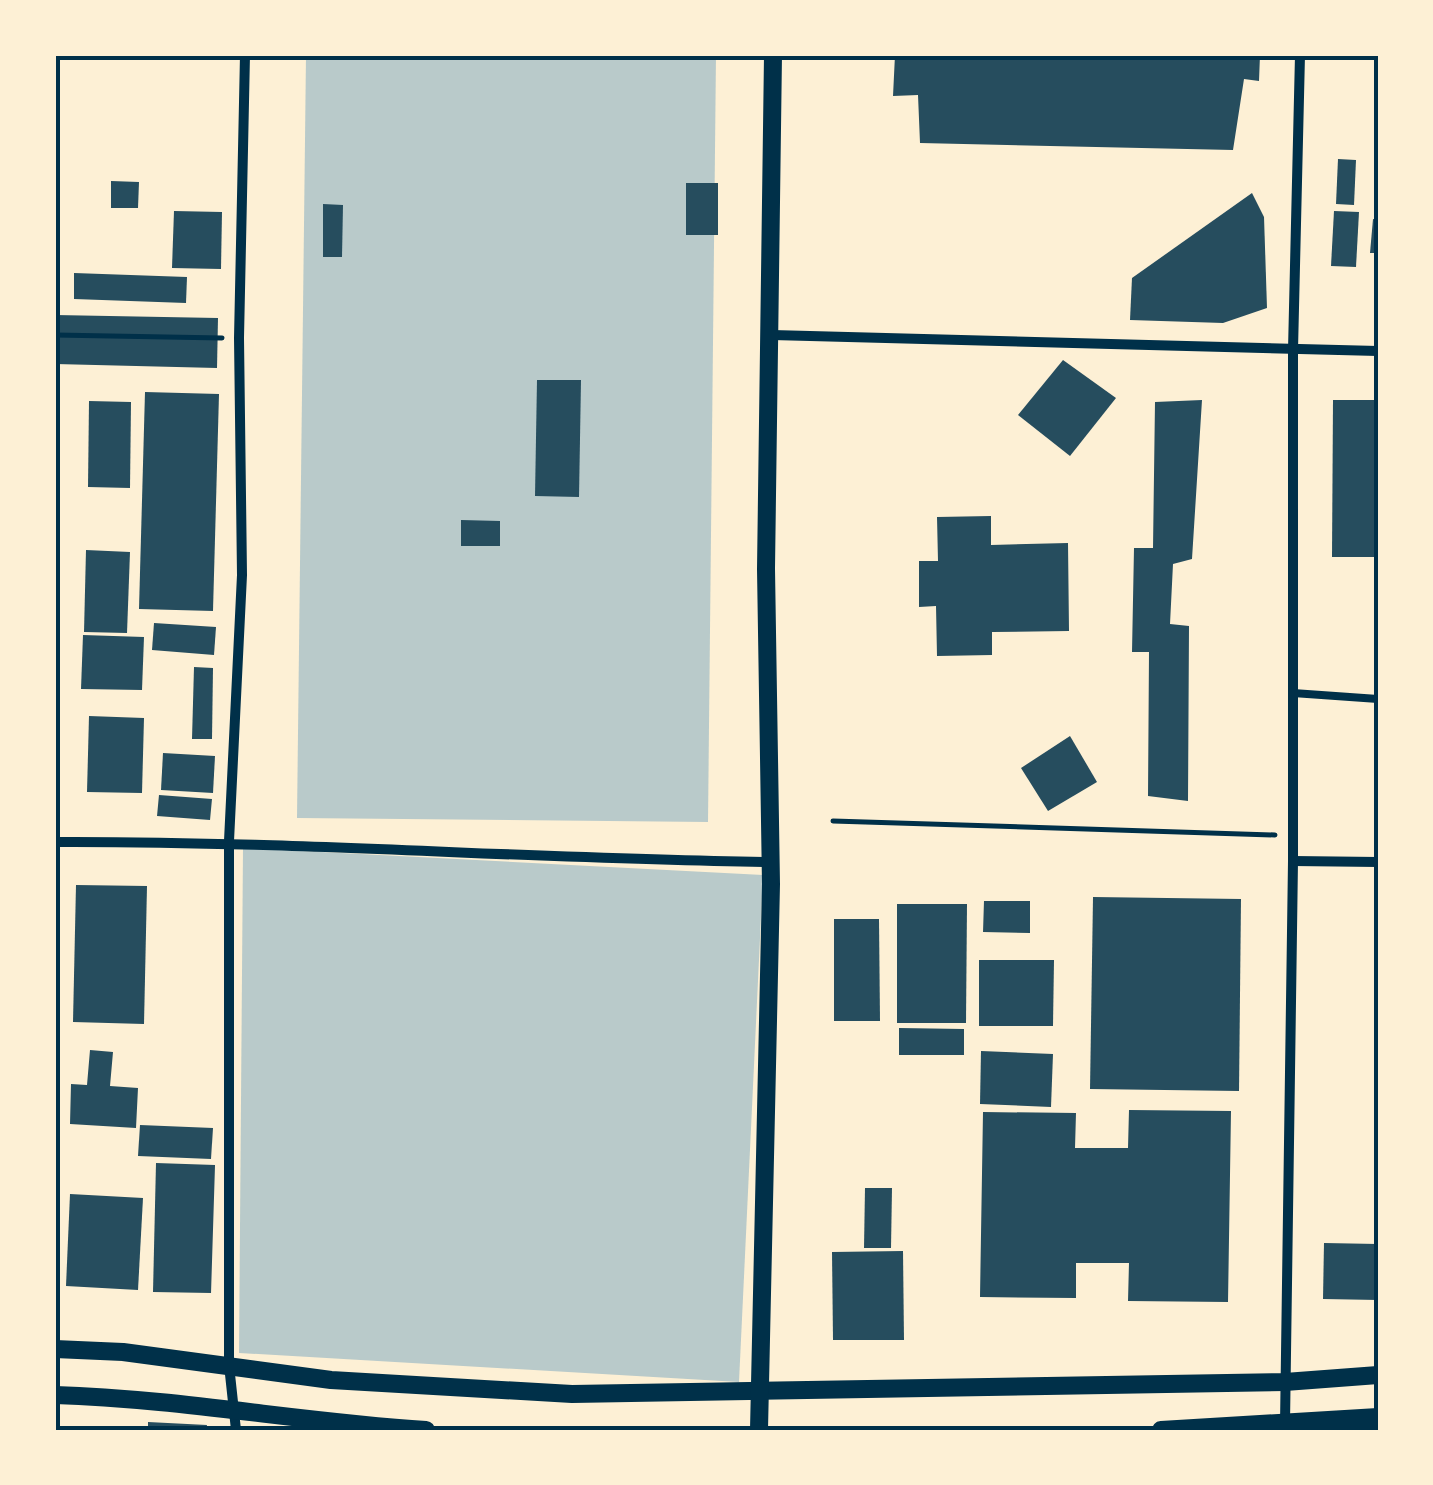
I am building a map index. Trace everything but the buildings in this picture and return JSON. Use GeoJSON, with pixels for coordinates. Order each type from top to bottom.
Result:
{"type":"FeatureCollection","features":[{"type":"Feature","properties":{"kind":"street"},"geometry":{"type":"LineString","coordinates":[[236,1430],[237,1410],[228,1366],[229,841],[242,576],[239,338],[245,55]]}},
{"type":"Feature","properties":{"kind":"street"},"geometry":{"type":"LineString","coordinates":[[759,1430],[770,862],[766,568],[773,55]]}},
{"type":"Feature","properties":{"kind":"street"},"geometry":{"type":"LineString","coordinates":[[1285,1427],[1293,862],[1293,350],[1300,55]]}},
{"type":"Feature","properties":{"kind":"street"},"geometry":{"type":"LineString","coordinates":[[772,335],[1378,351]]}},
{"type":"Feature","properties":{"kind":"street"},"geometry":{"type":"LineString","coordinates":[[55,842],[229,841],[579,860],[770,862]]}},
{"type":"Feature","properties":{"kind":"street"},"geometry":{"type":"LineString","coordinates":[[1293,862],[1378,862]]}},
{"type":"Feature","properties":{"kind":"street"},"geometry":{"type":"LineString","coordinates":[[55,1349],[123,1352],[331,1380],[572,1394],[1285,1382],[1378,1375]]}},
{"type":"Feature","properties":{"kind":"street"},"geometry":{"type":"LineString","coordinates":[[55,1395],[146,1398],[327,1424],[426,1430]]}},
{"type":"Feature","properties":{"kind":"street"},"geometry":{"type":"LineString","coordinates":[[1161,1430],[1285,1427],[1378,1417]]}},
{"type":"Feature","properties":{"kind":"lane"},"geometry":{"type":"LineString","coordinates":[[1293,693],[1378,699]]}},
{"type":"Feature","properties":{"kind":"path"},"geometry":{"type":"LineString","coordinates":[[55,335],[239,338]]}},
{"type":"Feature","properties":{"kind":"path"},"geometry":{"type":"LineString","coordinates":[[834,821],[1293,836]]}},
{"type":"Feature","properties":{"kind":"shaded area"},"geometry":{"type":"Polygon","coordinates":[[[306,55],[716,55],[708,822],[297,818],[306,55]]]}},
{"type":"Feature","properties":{"kind":"shaded area"},"geometry":{"type":"Polygon","coordinates":[[[243,848],[763,875],[739,1382],[239,1353],[243,848]]]}}]}
